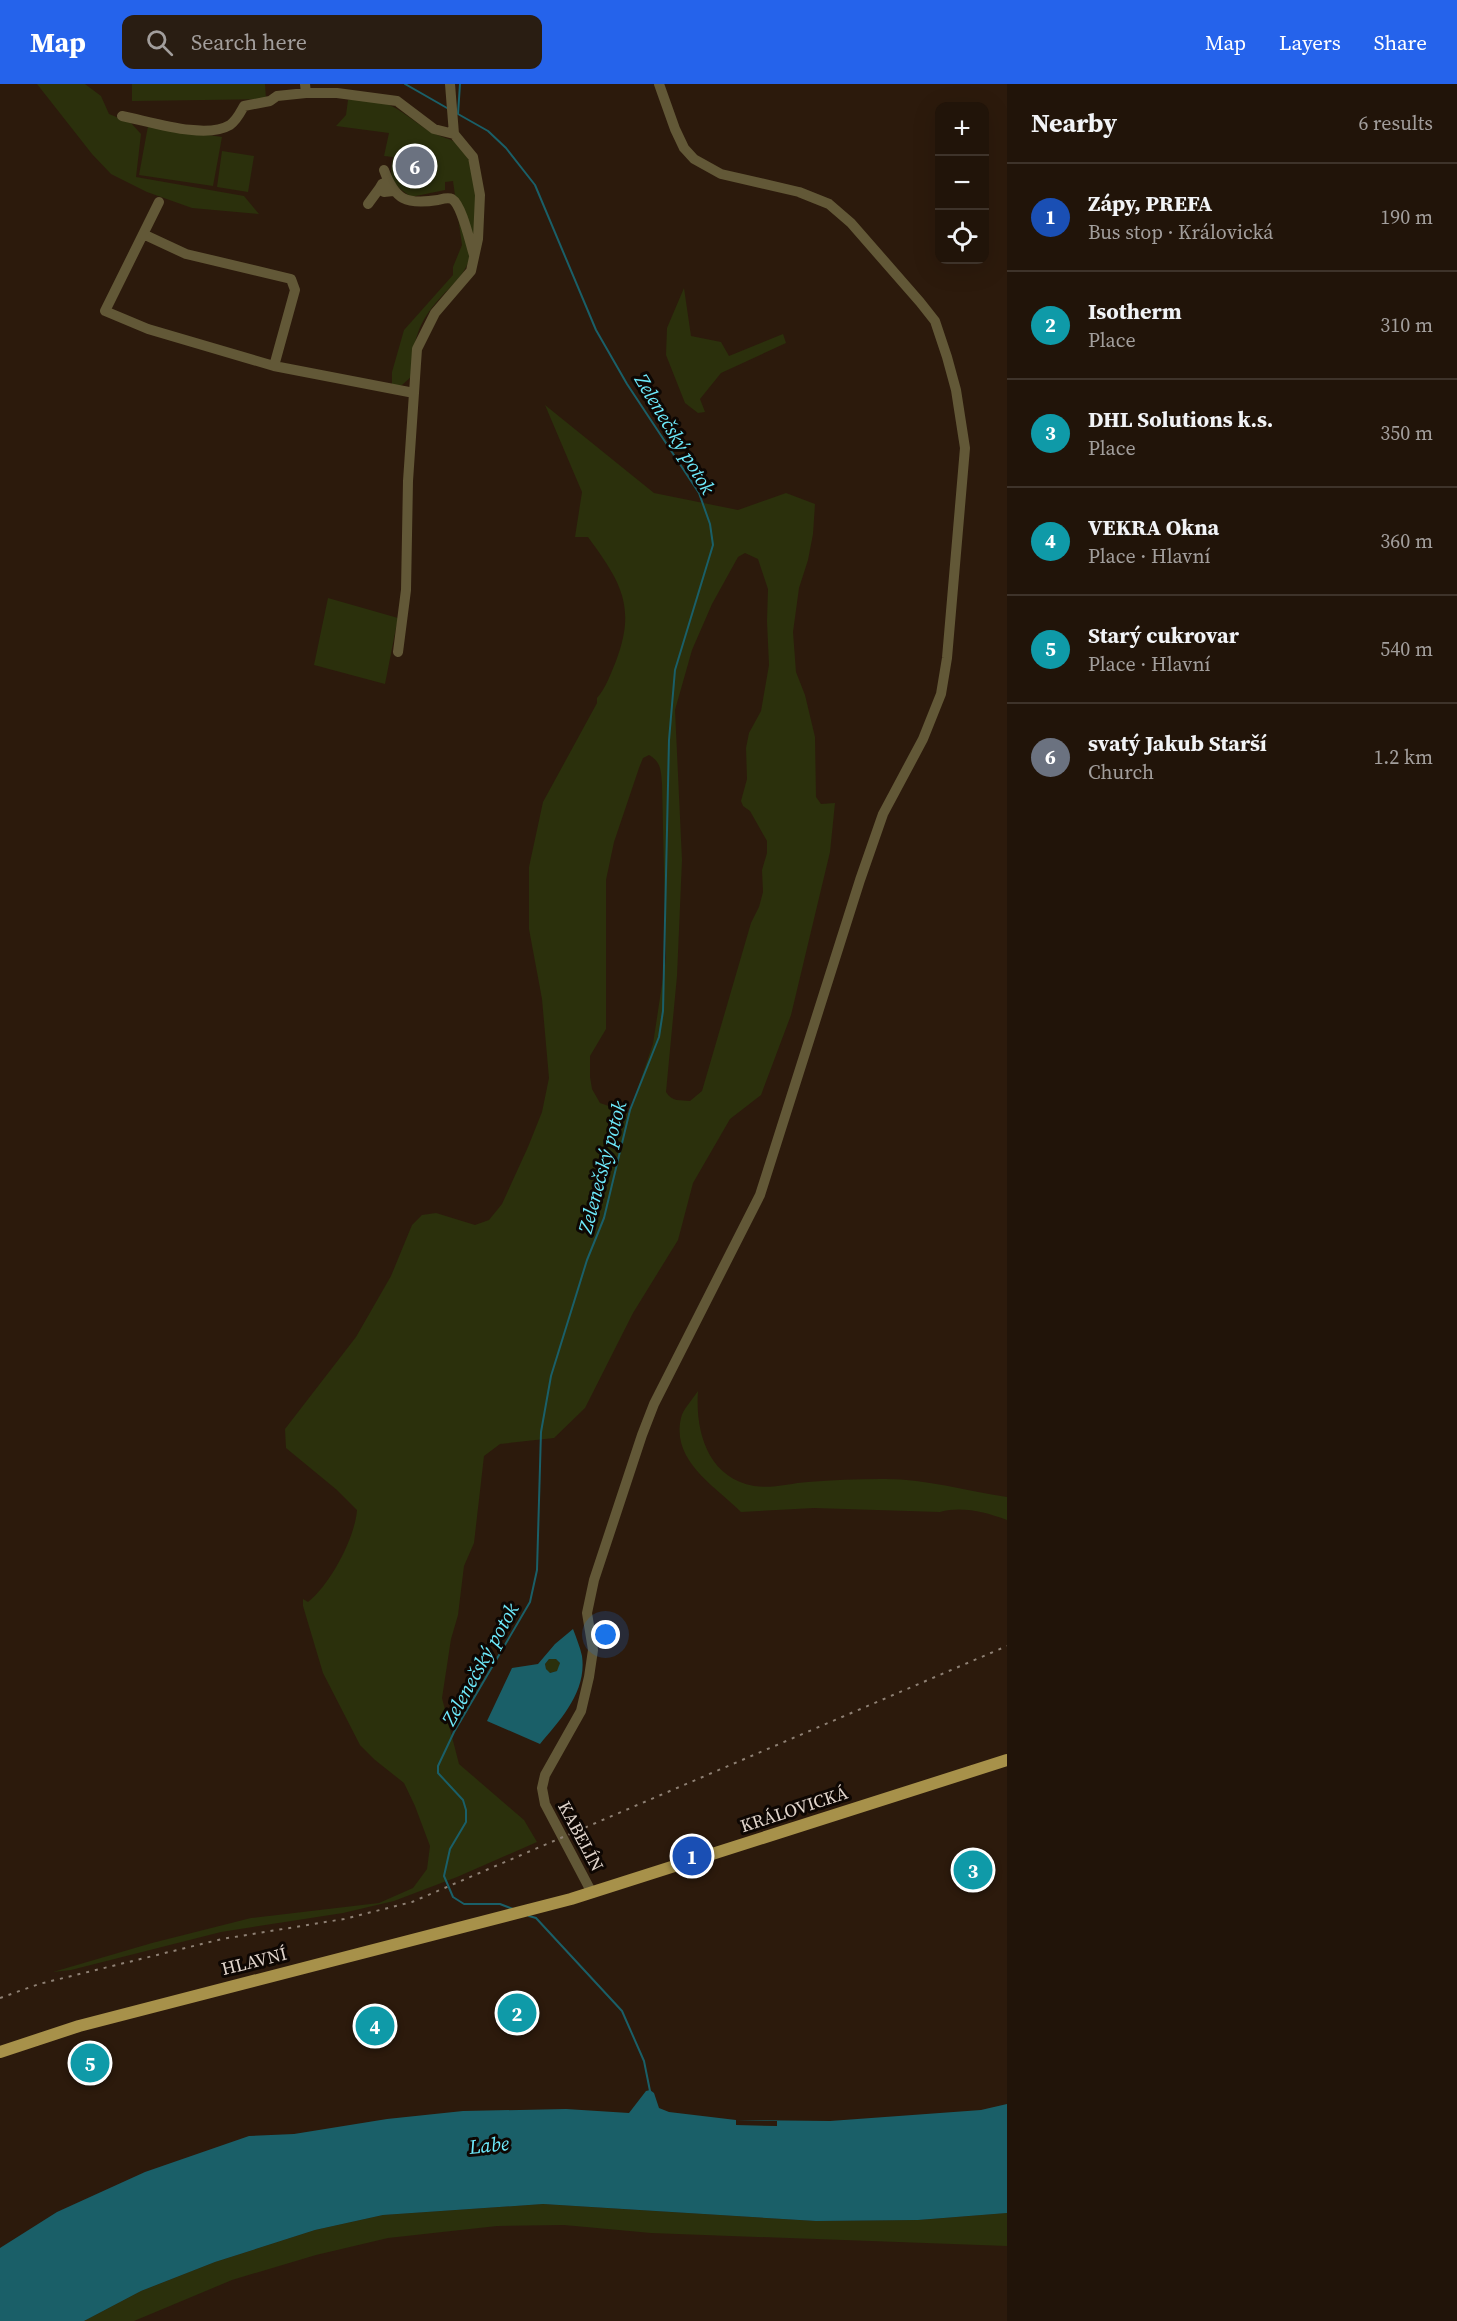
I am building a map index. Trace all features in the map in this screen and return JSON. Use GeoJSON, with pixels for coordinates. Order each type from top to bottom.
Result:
{"type":"FeatureCollection","features":[{"type":"Feature","properties":{"kind":"main road","name":"KRÁLOVICKÁ"},"geometry":{"type":"LineString","coordinates":[[541,1907],[592,1893],[1007,1760]]}},
{"type":"Feature","properties":{"kind":"main road","name":"HLAVNÍ"},"geometry":{"type":"LineString","coordinates":[[0,2052],[90,2022],[541,1907]]}},
{"type":"Feature","properties":{"kind":"street"},"geometry":{"type":"LineString","coordinates":[[398,652],[406,590],[408,481],[417,349],[435,313],[471,271],[478,239],[480,195],[473,157],[454,134],[450,84]]}},
{"type":"Feature","properties":{"kind":"street","name":"KABELÍN"},"geometry":{"type":"LineString","coordinates":[[592,1893],[544,1804],[542,1788],[552,1761],[581,1711],[592,1661],[587,1613],[594,1580],[654,1404],[760,1195],[883,814],[923,739],[941,694],[947,658],[965,448],[956,390],[947,357],[935,321],[920,302],[851,223],[829,204],[799,192],[721,174],[694,159],[684,148],[675,129],[659,84]]}},
{"type":"Feature","properties":{"kind":"street"},"geometry":{"type":"LineString","coordinates":[[122,116],[174,127],[208,130],[224,128],[232,124],[244,106],[270,101],[278,96],[306,89],[397,101],[434,129],[454,134]]}},
{"type":"Feature","properties":{"kind":"street"},"geometry":{"type":"LineString","coordinates":[[384,170],[391,186],[411,201],[449,198],[454,200],[462,216],[474,256]]}},
{"type":"Feature","properties":{"kind":"street"},"geometry":{"type":"LineString","coordinates":[[368,204],[379,189],[384,192],[391,186]]}},
{"type":"Feature","properties":{"kind":"street"},"geometry":{"type":"LineString","coordinates":[[159,202],[105,311],[148,329],[274,366],[414,393]]}},
{"type":"Feature","properties":{"kind":"street"},"geometry":{"type":"LineString","coordinates":[[143,234],[186,254],[291,279],[295,290],[274,366]]}},
{"type":"Feature","properties":{"kind":"green space"},"geometry":{"type":"Polygon","coordinates":[[[37,84],[85,84],[101,96],[109,114],[131,123],[141,134],[136,177],[244,196],[259,214],[192,208],[147,192],[111,174],[92,154],[37,84]]]}},
{"type":"Feature","properties":{"kind":"green space"},"geometry":{"type":"Polygon","coordinates":[[[132,84],[265,84],[266,99],[132,101],[132,84]]]}},
{"type":"Feature","properties":{"kind":"green space"},"geometry":{"type":"Polygon","coordinates":[[[348,100],[375,101],[391,106],[431,132],[460,145],[472,169],[476,206],[470,258],[463,273],[426,315],[415,342],[412,376],[402,385],[392,386],[392,372],[404,330],[453,275],[453,267],[462,245],[453,181],[445,182],[445,190],[411,197],[399,188],[391,176],[393,157],[384,156],[389,133],[336,126],[346,115],[348,100]],[[411,147],[406,159],[402,158],[402,163],[405,164],[405,176],[402,176],[402,182],[418,185],[425,166],[424,148],[411,147]]]}},
{"type":"Feature","properties":{"kind":"green space"},"geometry":{"type":"Polygon","coordinates":[[[148,126],[222,137],[213,186],[139,175],[148,126]]]}},
{"type":"Feature","properties":{"kind":"green space"},"geometry":{"type":"Polygon","coordinates":[[[222,151],[254,156],[248,192],[217,187],[222,151]]]}},
{"type":"Feature","properties":{"kind":"green space"},"geometry":{"type":"Polygon","coordinates":[[[684,288],[691,336],[721,342],[729,356],[783,334],[786,343],[721,373],[700,399],[705,412],[698,413],[685,403],[666,355],[667,328],[684,288]]]}},
{"type":"Feature","properties":{"kind":"green space"},"geometry":{"type":"Polygon","coordinates":[[[545,405],[654,493],[738,510],[786,493],[815,504],[813,534],[799,588],[793,632],[796,672],[805,695],[815,737],[816,797],[821,804],[835,803],[830,852],[791,1015],[761,1095],[730,1119],[693,1183],[678,1240],[633,1313],[585,1408],[554,1438],[500,1444],[484,1456],[474,1543],[464,1566],[458,1615],[451,1639],[442,1698],[459,1764],[524,1820],[537,1842],[457,1877],[394,1901],[343,1913],[221,1932],[71,1970],[53,1972],[152,1943],[251,1918],[379,1903],[413,1888],[427,1869],[430,1846],[415,1806],[404,1783],[360,1745],[323,1673],[303,1606],[303,1599],[308,1602],[333,1573],[352,1534],[357,1510],[337,1490],[286,1448],[285,1429],[356,1337],[391,1276],[412,1225],[422,1215],[436,1213],[475,1225],[489,1220],[502,1204],[542,1112],[549,1078],[542,999],[529,929],[529,867],[543,802],[608,680],[622,642],[625,625],[622,595],[609,567],[588,537],[575,537],[582,492],[545,405]],[[745,553],[738,557],[712,604],[692,650],[675,710],[682,860],[677,976],[666,1092],[674,1099],[680,1100],[690,1101],[702,1091],[751,923],[763,892],[762,870],[767,853],[767,841],[750,811],[743,806],[741,801],[747,779],[746,748],[749,733],[761,711],[769,665],[768,589],[758,559],[745,553]],[[649,755],[643,758],[639,768],[614,842],[606,880],[606,1029],[590,1056],[592,1089],[600,1103],[629,1113],[653,1044],[666,958],[662,779],[658,764],[649,755]]]}},
{"type":"Feature","properties":{"kind":"green space"},"geometry":{"type":"Polygon","coordinates":[[[328,598],[398,618],[385,684],[314,665],[328,598]]]}},
{"type":"Feature","properties":{"kind":"green space"},"geometry":{"type":"Polygon","coordinates":[[[698,1391],[699,1422],[708,1451],[725,1474],[738,1481],[768,1487],[863,1479],[897,1479],[929,1483],[1007,1497],[1007,1520],[982,1512],[965,1510],[940,1512],[814,1508],[741,1512],[698,1471],[682,1447],[681,1418],[698,1391]]]}},
{"type":"Feature","properties":{"kind":"green space"},"geometry":{"type":"Polygon","coordinates":[[[549,1659],[556,1659],[560,1663],[558,1671],[549,1673],[546,1669],[545,1664],[549,1659]]]}},
{"type":"Feature","properties":{"kind":"green space"},"geometry":{"type":"Polygon","coordinates":[[[543,2204],[816,2221],[918,2220],[1007,2213],[1007,2246],[651,2233],[564,2225],[497,2226],[388,2238],[316,2255],[232,2280],[134,2321],[84,2321],[141,2291],[215,2262],[315,2230],[383,2215],[543,2204]]]}},
{"type":"Feature","properties":{"kind":"water"},"geometry":{"type":"Polygon","coordinates":[[[573,1629],[582,1656],[582,1669],[580,1682],[570,1704],[540,1744],[487,1721],[512,1668],[538,1664],[555,1644],[573,1629]],[[549,1659],[545,1664],[550,1673],[557,1671],[560,1663],[556,1659],[549,1659]]]}},
{"type":"Feature","properties":{"kind":"water","name":"Labe"},"geometry":{"type":"Polygon","coordinates":[[[650,2090],[654,2093],[659,2108],[669,2112],[736,2120],[830,2121],[981,2110],[1007,2104],[1007,2213],[918,2220],[816,2221],[543,2204],[383,2215],[315,2230],[215,2262],[141,2291],[84,2321],[0,2321],[0,2248],[57,2212],[145,2172],[249,2136],[294,2134],[387,2119],[463,2111],[566,2109],[629,2113],[646,2091],[650,2090]]]}},
{"type":"Feature","properties":{"kind":"pier"},"geometry":{"type":"Polygon","coordinates":[[[736,2120],[777,2121],[777,2126],[736,2125],[736,2120]]]}},
{"type":"Feature","properties":{"kind":"waterway","name":"Zelenečský potok"},"geometry":{"type":"LineString","coordinates":[[405,84],[447,108]]}},
{"type":"Feature","properties":{"kind":"waterway","name":"Zelenečský potok"},"geometry":{"type":"LineString","coordinates":[[460,84],[458,114],[488,131],[506,148],[535,185],[596,330],[627,384],[699,493],[710,524],[713,545],[675,670],[669,740],[663,1011],[659,1037],[630,1110],[604,1218],[587,1260],[551,1376],[541,1432],[537,1570],[530,1602],[454,1732],[438,1766],[438,1773],[463,1800],[466,1810],[466,1822],[450,1849],[444,1876],[453,1897],[464,1904],[500,1904],[513,1909]]}},
{"type":"Feature","properties":{"kind":"waterway","name":"Zelenečský potok"},"geometry":{"type":"LineString","coordinates":[[529,1916],[536,1918],[622,2011],[644,2061],[650,2091]]}},
{"type":"Feature","properties":{"kind":"railway"},"geometry":{"type":"LineString","coordinates":[[0,1998],[39,1984],[222,1939],[344,1919],[412,1902],[1007,1646]]}},
{"type":"Feature","properties":{"kind":"place","name":"svatý Jakub Starší"},"geometry":{"type":"Point","coordinates":[415,166]}},
{"type":"Feature","properties":{"kind":"place","name":"Zápy, PREFA"},"geometry":{"type":"Point","coordinates":[692,1856]}},
{"type":"Feature","properties":{"kind":"place","name":"DHL Solutions k.s."},"geometry":{"type":"Point","coordinates":[973,1870]}},
{"type":"Feature","properties":{"kind":"place","name":"Isotherm"},"geometry":{"type":"Point","coordinates":[517,2013]}},
{"type":"Feature","properties":{"kind":"place","name":"VEKRA Okna"},"geometry":{"type":"Point","coordinates":[375,2026]}},
{"type":"Feature","properties":{"kind":"place","name":"Starý cukrovar"},"geometry":{"type":"Point","coordinates":[90,2063]}}]}
